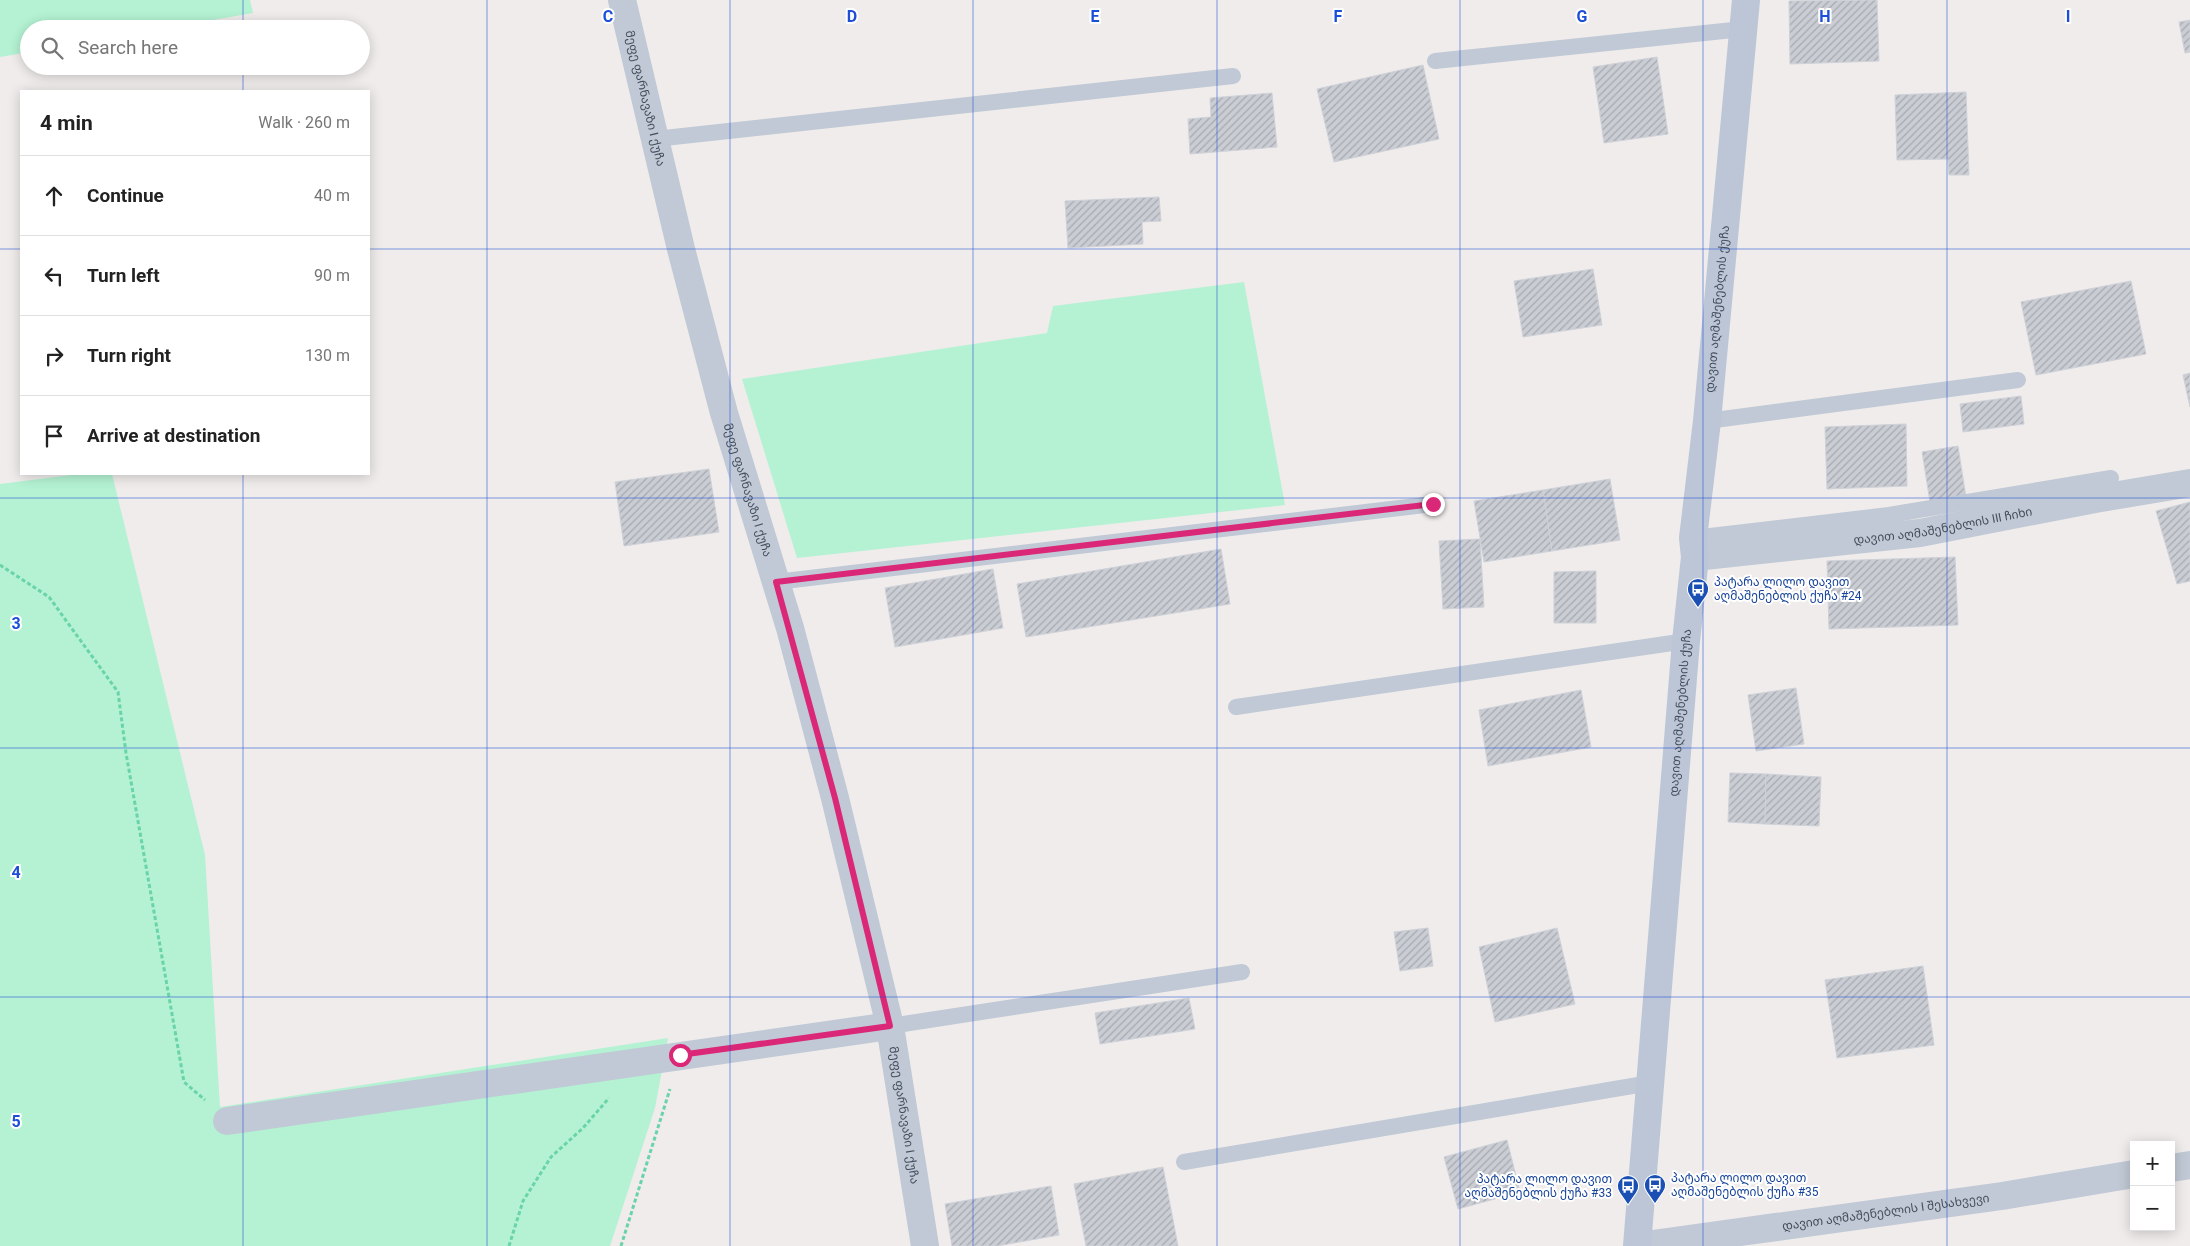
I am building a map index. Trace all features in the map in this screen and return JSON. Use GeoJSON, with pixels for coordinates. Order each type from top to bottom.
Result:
{"type":"FeatureCollection","features":[{"type":"Feature","properties":{"kind":"street","name":"მეფე ფარნავაზი I ქუჩა"},"geometry":{"type":"LineString","coordinates":[[622,0],[681,249],[724,413],[776,582],[835,798],[890,1026],[925,1246]]}},
{"type":"Feature","properties":{"kind":"street","name":"დავით აღმაშენებლის ქუჩა"},"geometry":{"type":"LineString","coordinates":[[1638,1246],[1694,548],[1746,0]]}},
{"type":"Feature","properties":{"kind":"street","name":"დავით აღმაშენებლის III ჩიხი"},"geometry":{"type":"LineString","coordinates":[[1694,548],[1920,533],[2095,499],[2190,483]]}},
{"type":"Feature","properties":{"kind":"street"},"geometry":{"type":"LineString","coordinates":[[228,1121],[890,1026]]}},
{"type":"Feature","properties":{"kind":"street"},"geometry":{"type":"LineString","coordinates":[[2175,1167],[2190,1164]]}},
{"type":"Feature","properties":{"kind":"street","name":"დავით აღმაშენებლის I შესახვევი"},"geometry":{"type":"LineString","coordinates":[[1638,1246],[2002,1196],[2130,1175]]}},
{"type":"Feature","properties":{"kind":"lane"},"geometry":{"type":"LineString","coordinates":[[1435,61],[1744,29]]}},
{"type":"Feature","properties":{"kind":"lane"},"geometry":{"type":"LineString","coordinates":[[656,139],[1233,76]]}},
{"type":"Feature","properties":{"kind":"lane"},"geometry":{"type":"LineString","coordinates":[[1707,421],[2018,380]]}},
{"type":"Feature","properties":{"kind":"lane"},"geometry":{"type":"LineString","coordinates":[[1694,548],[2112,478]]}},
{"type":"Feature","properties":{"kind":"lane"},"geometry":{"type":"LineString","coordinates":[[776,582],[1433,504]]}},
{"type":"Feature","properties":{"kind":"lane"},"geometry":{"type":"LineString","coordinates":[[1236,707],[1686,642]]}},
{"type":"Feature","properties":{"kind":"lane"},"geometry":{"type":"LineString","coordinates":[[890,1026],[1242,972]]}},
{"type":"Feature","properties":{"kind":"lane"},"geometry":{"type":"LineString","coordinates":[[1184,1162],[1650,1084]]}},
{"type":"Feature","properties":{"kind":"path"},"geometry":{"type":"LineString","coordinates":[[0,565],[49,597],[118,692],[128,762],[184,1082],[228,1121]]}},
{"type":"Feature","properties":{"kind":"path"},"geometry":{"type":"LineString","coordinates":[[621,1246],[680,1055]]}},
{"type":"Feature","properties":{"kind":"path"},"geometry":{"type":"LineString","coordinates":[[509,1246],[523,1201],[551,1157],[583,1128],[618,1088],[632,1063]]}},
{"type":"Feature","properties":{"kind":"green space"},"geometry":{"type":"Polygon","coordinates":[[[0,0],[250,0],[253,13],[213,20],[20,20],[20,54],[0,57],[0,0]]]}},
{"type":"Feature","properties":{"kind":"green space"},"geometry":{"type":"Polygon","coordinates":[[[1244,282],[1285,505],[797,558],[742,379],[1047,333],[1053,306],[1244,282]]]}},
{"type":"Feature","properties":{"kind":"green space"},"geometry":{"type":"Polygon","coordinates":[[[71,475],[112,475],[205,855],[220,1107],[668,1038],[655,1108],[610,1246],[0,1246],[0,484],[71,475]]]}},
{"type":"Feature","properties":{"kind":"building"},"geometry":{"type":"Polygon","coordinates":[[[1877,0],[1879,61],[1790,64],[1789,1],[1877,0]]]}},
{"type":"Feature","properties":{"kind":"building"},"geometry":{"type":"Polygon","coordinates":[[[2190,20],[2190,52],[2185,53],[2179,22],[2190,20]]]}},
{"type":"Feature","properties":{"kind":"building"},"geometry":{"type":"Polygon","coordinates":[[[1657,57],[1668,134],[1604,143],[1593,67],[1657,57]]]}},
{"type":"Feature","properties":{"kind":"building"},"geometry":{"type":"Polygon","coordinates":[[[1423,65],[1439,139],[1334,162],[1317,89],[1423,65]]]}},
{"type":"Feature","properties":{"kind":"building"},"geometry":{"type":"Polygon","coordinates":[[[1966,92],[1969,175],[1949,175],[1948,159],[1897,160],[1895,95],[1966,92]]]}},
{"type":"Feature","properties":{"kind":"building"},"geometry":{"type":"Polygon","coordinates":[[[1272,93],[1277,147],[1190,154],[1188,119],[1211,117],[1210,98],[1272,93]]]}},
{"type":"Feature","properties":{"kind":"building"},"geometry":{"type":"Polygon","coordinates":[[[1159,197],[1161,221],[1142,222],[1143,244],[1068,248],[1065,201],[1159,197]]]}},
{"type":"Feature","properties":{"kind":"building"},"geometry":{"type":"Polygon","coordinates":[[[1593,269],[1602,325],[1523,337],[1514,281],[1593,269]]]}},
{"type":"Feature","properties":{"kind":"building"},"geometry":{"type":"Polygon","coordinates":[[[2131,281],[2146,354],[2036,375],[2021,302],[2131,281]]]}},
{"type":"Feature","properties":{"kind":"building"},"geometry":{"type":"Polygon","coordinates":[[[2190,373],[2190,407],[2183,375],[2190,373]]]}},
{"type":"Feature","properties":{"kind":"building"},"geometry":{"type":"Polygon","coordinates":[[[2021,396],[2024,424],[1963,432],[1960,404],[2021,396]]]}},
{"type":"Feature","properties":{"kind":"building"},"geometry":{"type":"Polygon","coordinates":[[[1906,424],[1907,486],[1827,489],[1825,427],[1906,424]]]}},
{"type":"Feature","properties":{"kind":"building"},"geometry":{"type":"Polygon","coordinates":[[[1958,446],[1966,497],[1930,502],[1922,452],[1958,446]]]}},
{"type":"Feature","properties":{"kind":"building"},"geometry":{"type":"Polygon","coordinates":[[[709,469],[719,532],[624,546],[615,482],[709,469]]]}},
{"type":"Feature","properties":{"kind":"building"},"geometry":{"type":"Polygon","coordinates":[[[1610,479],[1620,540],[1552,551],[1543,490],[1610,479]]]}},
{"type":"Feature","properties":{"kind":"building"},"geometry":{"type":"Polygon","coordinates":[[[1543,490],[1552,551],[1484,562],[1474,501],[1543,490]]]}},
{"type":"Feature","properties":{"kind":"building"},"geometry":{"type":"Polygon","coordinates":[[[2190,502],[2190,581],[2177,584],[2156,511],[2190,502]]]}},
{"type":"Feature","properties":{"kind":"building"},"geometry":{"type":"Polygon","coordinates":[[[1480,539],[1484,607],[1443,609],[1439,541],[1480,539]]]}},
{"type":"Feature","properties":{"kind":"building"},"geometry":{"type":"Polygon","coordinates":[[[1221,549],[1230,604],[1026,637],[1017,584],[1221,549]]]}},
{"type":"Feature","properties":{"kind":"building"},"geometry":{"type":"Polygon","coordinates":[[[1955,557],[1958,625],[1829,629],[1827,561],[1955,557]]]}},
{"type":"Feature","properties":{"kind":"building"},"geometry":{"type":"Polygon","coordinates":[[[993,569],[1003,628],[895,647],[885,588],[993,569]]]}},
{"type":"Feature","properties":{"kind":"building"},"geometry":{"type":"Polygon","coordinates":[[[1596,571],[1596,623],[1554,623],[1554,572],[1596,571]]]}},
{"type":"Feature","properties":{"kind":"building"},"geometry":{"type":"Polygon","coordinates":[[[1796,688],[1804,744],[1756,751],[1748,695],[1796,688]]]}},
{"type":"Feature","properties":{"kind":"building"},"geometry":{"type":"Polygon","coordinates":[[[1581,690],[1591,747],[1488,766],[1479,710],[1581,690]]]}},
{"type":"Feature","properties":{"kind":"building"},"geometry":{"type":"Polygon","coordinates":[[[1730,773],[1766,774],[1765,824],[1728,822],[1730,773]]]}},
{"type":"Feature","properties":{"kind":"building"},"geometry":{"type":"Polygon","coordinates":[[[1766,774],[1821,777],[1819,826],[1765,824],[1766,774]]]}},
{"type":"Feature","properties":{"kind":"building"},"geometry":{"type":"Polygon","coordinates":[[[1428,928],[1433,966],[1400,971],[1394,932],[1428,928]]]}},
{"type":"Feature","properties":{"kind":"building"},"geometry":{"type":"Polygon","coordinates":[[[1557,928],[1575,1004],[1495,1022],[1479,947],[1557,928]]]}},
{"type":"Feature","properties":{"kind":"building"},"geometry":{"type":"Polygon","coordinates":[[[1923,966],[1934,1045],[1837,1058],[1825,980],[1923,966]]]}},
{"type":"Feature","properties":{"kind":"building"},"geometry":{"type":"Polygon","coordinates":[[[1189,998],[1195,1029],[1100,1044],[1095,1013],[1189,998]]]}},
{"type":"Feature","properties":{"kind":"building"},"geometry":{"type":"Polygon","coordinates":[[[1507,1140],[1520,1192],[1458,1209],[1444,1157],[1507,1140]]]}},
{"type":"Feature","properties":{"kind":"building"},"geometry":{"type":"Polygon","coordinates":[[[1163,1167],[1178,1246],[1086,1246],[1074,1184],[1163,1167]]]}},
{"type":"Feature","properties":{"kind":"building"},"geometry":{"type":"Polygon","coordinates":[[[1051,1186],[1059,1235],[997,1246],[952,1246],[945,1204],[1051,1186]]]}},
{"type":"Feature","properties":{"kind":"place","name":"პატარა ლილო დავით აღმაშენებლის ქუჩა #24"},"geometry":{"type":"Point","coordinates":[1698,608]}},
{"type":"Feature","properties":{"kind":"place","name":"პატარა ლილო დავით აღმაშენებლის ქუჩა #35"},"geometry":{"type":"Point","coordinates":[1655,1204]}},
{"type":"Feature","properties":{"kind":"place","name":"პატარა ლილო დავით აღმაშენებლის ქუჩა #33"},"geometry":{"type":"Point","coordinates":[1628,1205]}},
{"type":"Feature","properties":{"kind":"route"},"geometry":{"type":"LineString","coordinates":[[680,1055],[890,1026],[835,798],[776,582],[1433,504]]}}]}
